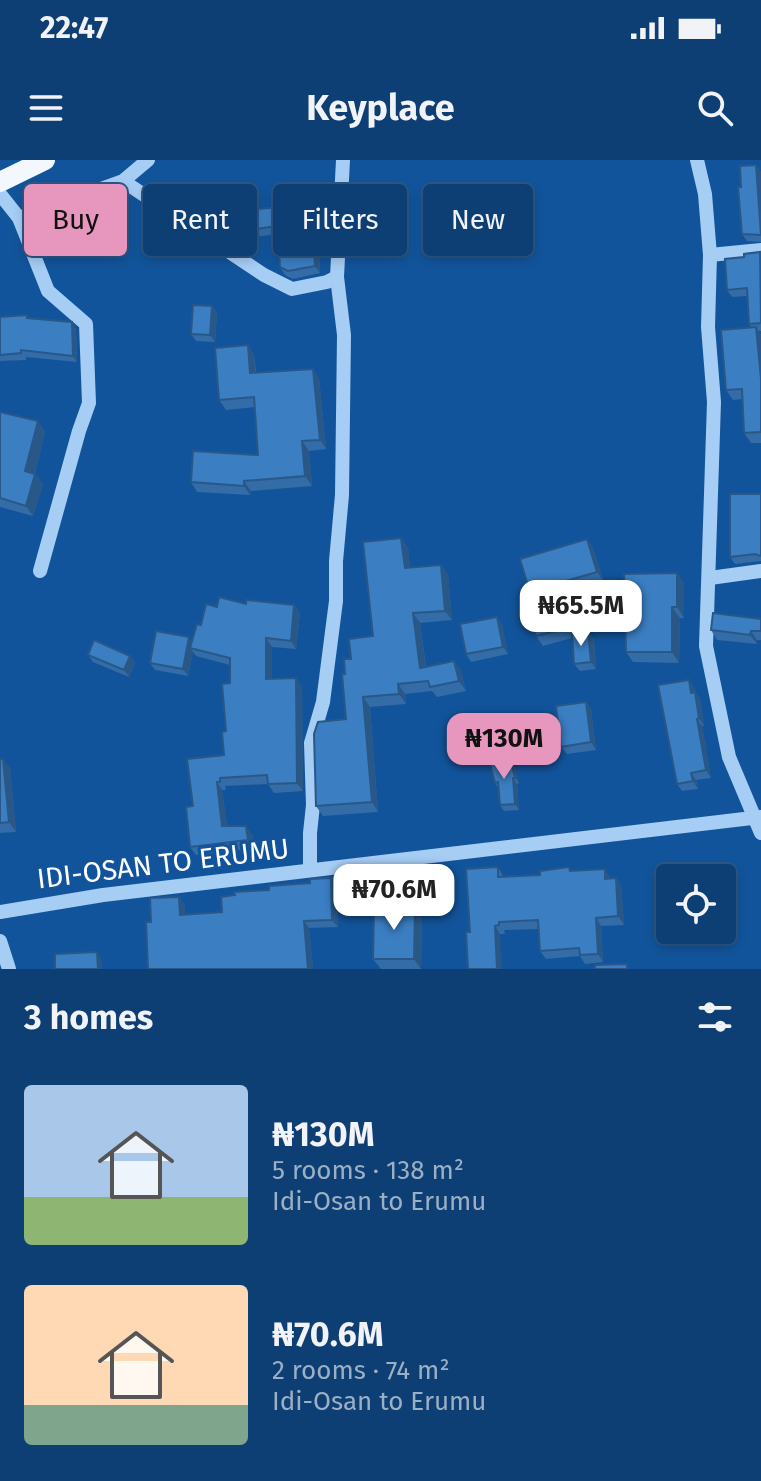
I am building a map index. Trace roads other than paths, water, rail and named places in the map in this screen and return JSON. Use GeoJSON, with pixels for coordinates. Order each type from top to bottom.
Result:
{"type":"FeatureCollection","features":[{"type":"Feature","properties":{"kind":"main road"},"geometry":{"type":"LineString","coordinates":[[0,182],[45,160]]}},
{"type":"Feature","properties":{"kind":"street"},"geometry":{"type":"LineString","coordinates":[[19,218],[123,181],[148,160]]}},
{"type":"Feature","properties":{"kind":"street"},"geometry":{"type":"LineString","coordinates":[[310,870],[313,805],[311,743],[323,702],[336,601],[342,495],[344,335],[337,277],[343,160]]}},
{"type":"Feature","properties":{"kind":"street"},"geometry":{"type":"LineString","coordinates":[[697,160],[705,194],[710,255],[708,327],[714,402],[706,646],[729,757],[758,817],[761,833]]}},
{"type":"Feature","properties":{"kind":"street"},"geometry":{"type":"LineString","coordinates":[[123,181],[264,275],[292,289],[337,277]]}},
{"type":"Feature","properties":{"kind":"street"},"geometry":{"type":"LineString","coordinates":[[0,194],[19,218],[48,291],[86,324],[89,403],[40,571]]}},
{"type":"Feature","properties":{"kind":"street"},"geometry":{"type":"LineString","coordinates":[[710,255],[761,250]]}},
{"type":"Feature","properties":{"kind":"street"},"geometry":{"type":"LineString","coordinates":[[710,578],[761,571]]}},
{"type":"Feature","properties":{"kind":"street","name":"IDI-OSAN TO ERUMU"},"geometry":{"type":"LineString","coordinates":[[0,912],[103,895],[758,817]]}},
{"type":"Feature","properties":{"kind":"street"},"geometry":{"type":"LineString","coordinates":[[0,941],[9,969]]}}]}
